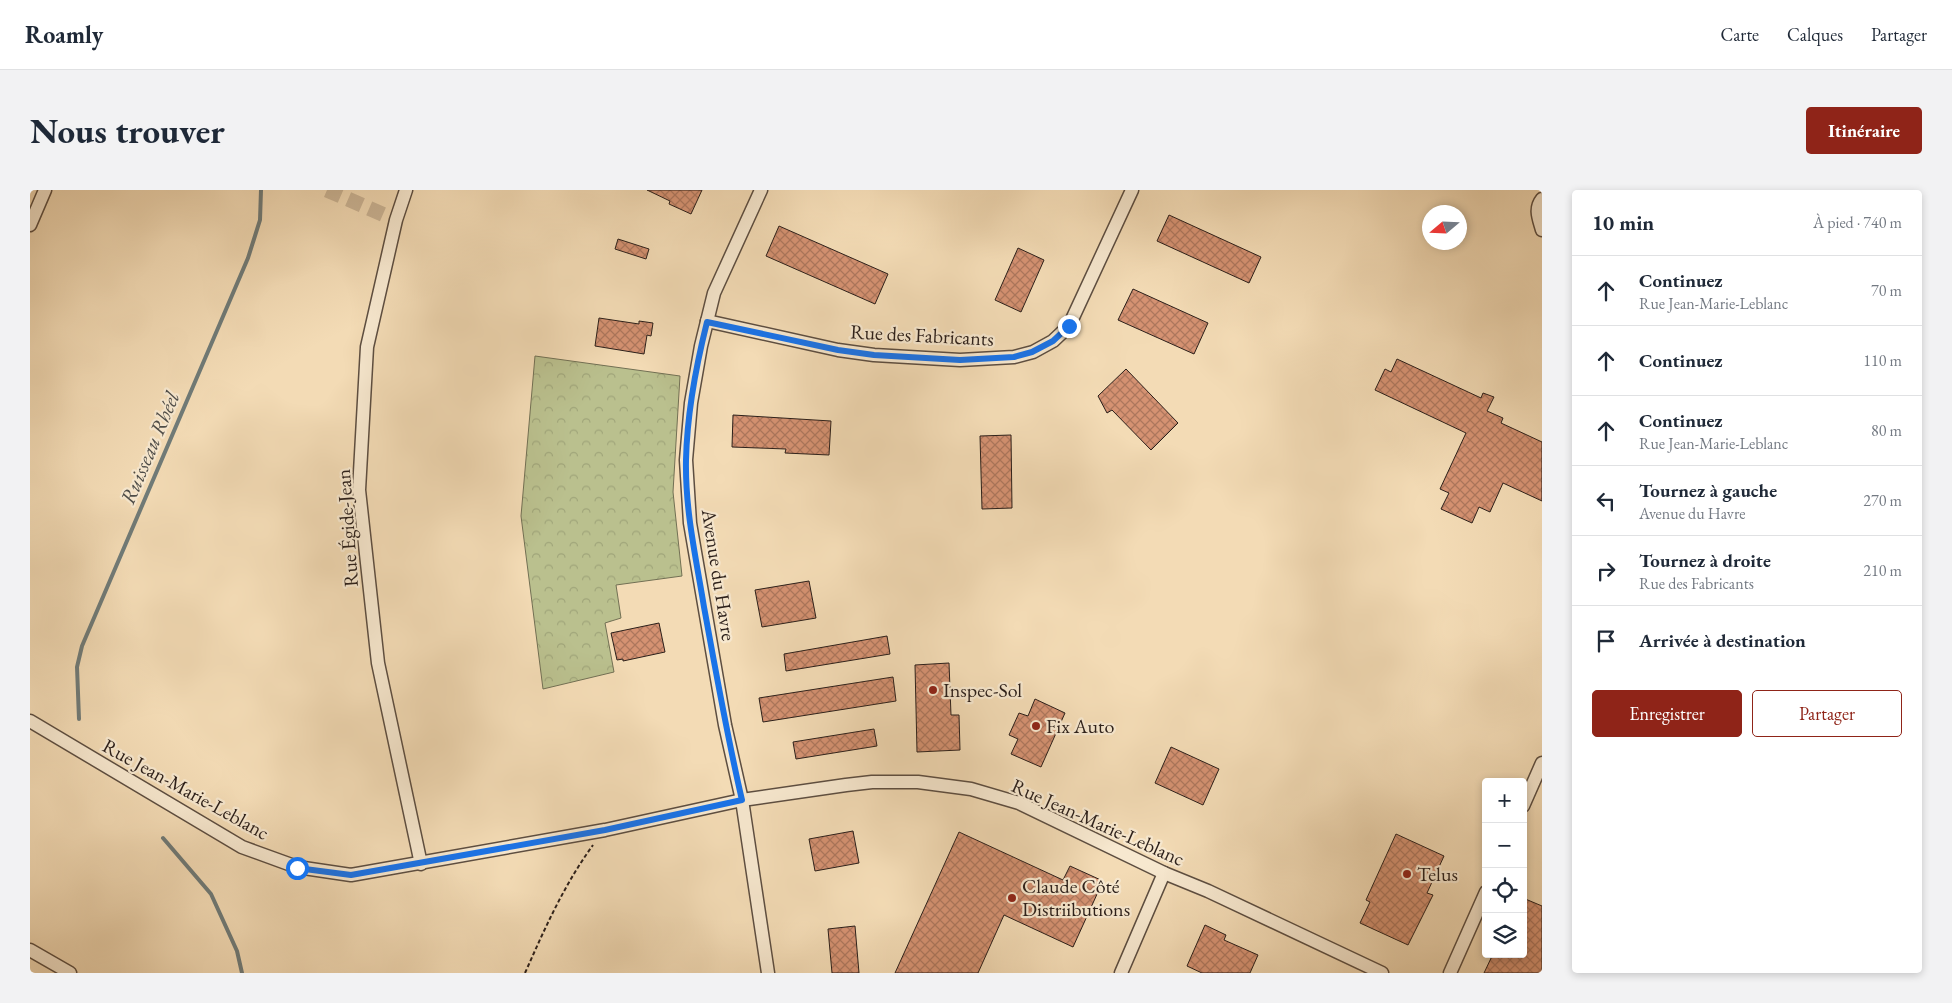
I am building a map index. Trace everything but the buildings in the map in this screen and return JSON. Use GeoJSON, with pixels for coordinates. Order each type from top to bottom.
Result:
{"type":"FeatureCollection","features":[{"type":"Feature","properties":{"kind":"street"},"geometry":{"type":"LineString","coordinates":[[30,225],[44,190]]}},
{"type":"Feature","properties":{"kind":"street","name":"Rue Égide-Jean"},"geometry":{"type":"LineString","coordinates":[[406,190],[396,220],[367,348],[359,490],[378,663],[421,864]]}},
{"type":"Feature","properties":{"kind":"street","name":"Avenue du Havre"},"geometry":{"type":"LineString","coordinates":[[761,190],[714,293],[701,346],[690,412],[686,460],[690,523],[725,726],[742,800],[768,973]]}},
{"type":"Feature","properties":{"kind":"street","name":"Rue des Fabricants"},"geometry":{"type":"LineString","coordinates":[[707,322],[838,350],[874,355],[960,360],[1014,357],[1032,352],[1053,341],[1069,326],[1132,190]]}},
{"type":"Feature","properties":{"kind":"street"},"geometry":{"type":"LineString","coordinates":[[1542,199],[1539,202],[1537,213],[1542,230]]}},
{"type":"Feature","properties":{"kind":"street","name":"Rue Jean-Marie-Leblanc"},"geometry":{"type":"LineString","coordinates":[[30,721],[242,848],[297,868],[351,875],[605,830],[742,800],[872,782],[918,782],[970,789],[1019,803],[1164,873],[1208,891],[1382,973]]}},
{"type":"Feature","properties":{"kind":"street"},"geometry":{"type":"LineString","coordinates":[[1527,797],[1542,763]]}},
{"type":"Feature","properties":{"kind":"street"},"geometry":{"type":"LineString","coordinates":[[1121,973],[1164,873]]}},
{"type":"Feature","properties":{"kind":"street"},"geometry":{"type":"LineString","coordinates":[[1450,973],[1482,901]]}},
{"type":"Feature","properties":{"kind":"street"},"geometry":{"type":"LineString","coordinates":[[30,950],[70,973]]}},
{"type":"Feature","properties":{"kind":"path"},"geometry":{"type":"LineString","coordinates":[[525,973],[555,907],[574,871],[605,830]]}},
{"type":"Feature","properties":{"kind":"green space"},"geometry":{"type":"Polygon","coordinates":[[[535,356],[680,376],[673,492],[682,576],[616,585],[621,618],[605,623],[614,672],[543,689],[521,516],[535,356]]]}},
{"type":"Feature","properties":{"kind":"waterway","name":"Ruisseau Rhéel"},"geometry":{"type":"LineString","coordinates":[[79,719],[77,667],[82,646],[248,258],[260,220],[261,190]]}},
{"type":"Feature","properties":{"kind":"waterway","name":"Ruisseau Rhéel"},"geometry":{"type":"LineString","coordinates":[[163,838],[211,894],[237,951],[242,973]]}},
{"type":"Feature","properties":{"kind":"tunnel"},"geometry":{"type":"LineString","coordinates":[[327,190],[396,220]]}},
{"type":"Feature","properties":{"kind":"place","name":"Inspec-Sol"},"geometry":{"type":"Point","coordinates":[933,690]}},
{"type":"Feature","properties":{"kind":"place","name":"Fix Auto"},"geometry":{"type":"Point","coordinates":[1036,726]}},
{"type":"Feature","properties":{"kind":"place","name":"Telus"},"geometry":{"type":"Point","coordinates":[1407,874]}},
{"type":"Feature","properties":{"kind":"place","name":"Claude Côté Distriibutions"},"geometry":{"type":"Point","coordinates":[1012,898]}},
{"type":"Feature","properties":{"kind":"route"},"geometry":{"type":"LineString","coordinates":[[297,868],[351,875],[605,830],[742,800],[725,726],[690,523],[686,460],[691,402],[707,322],[838,350],[874,355],[960,360],[1014,357],[1032,352],[1053,341],[1069,326]]}}]}
